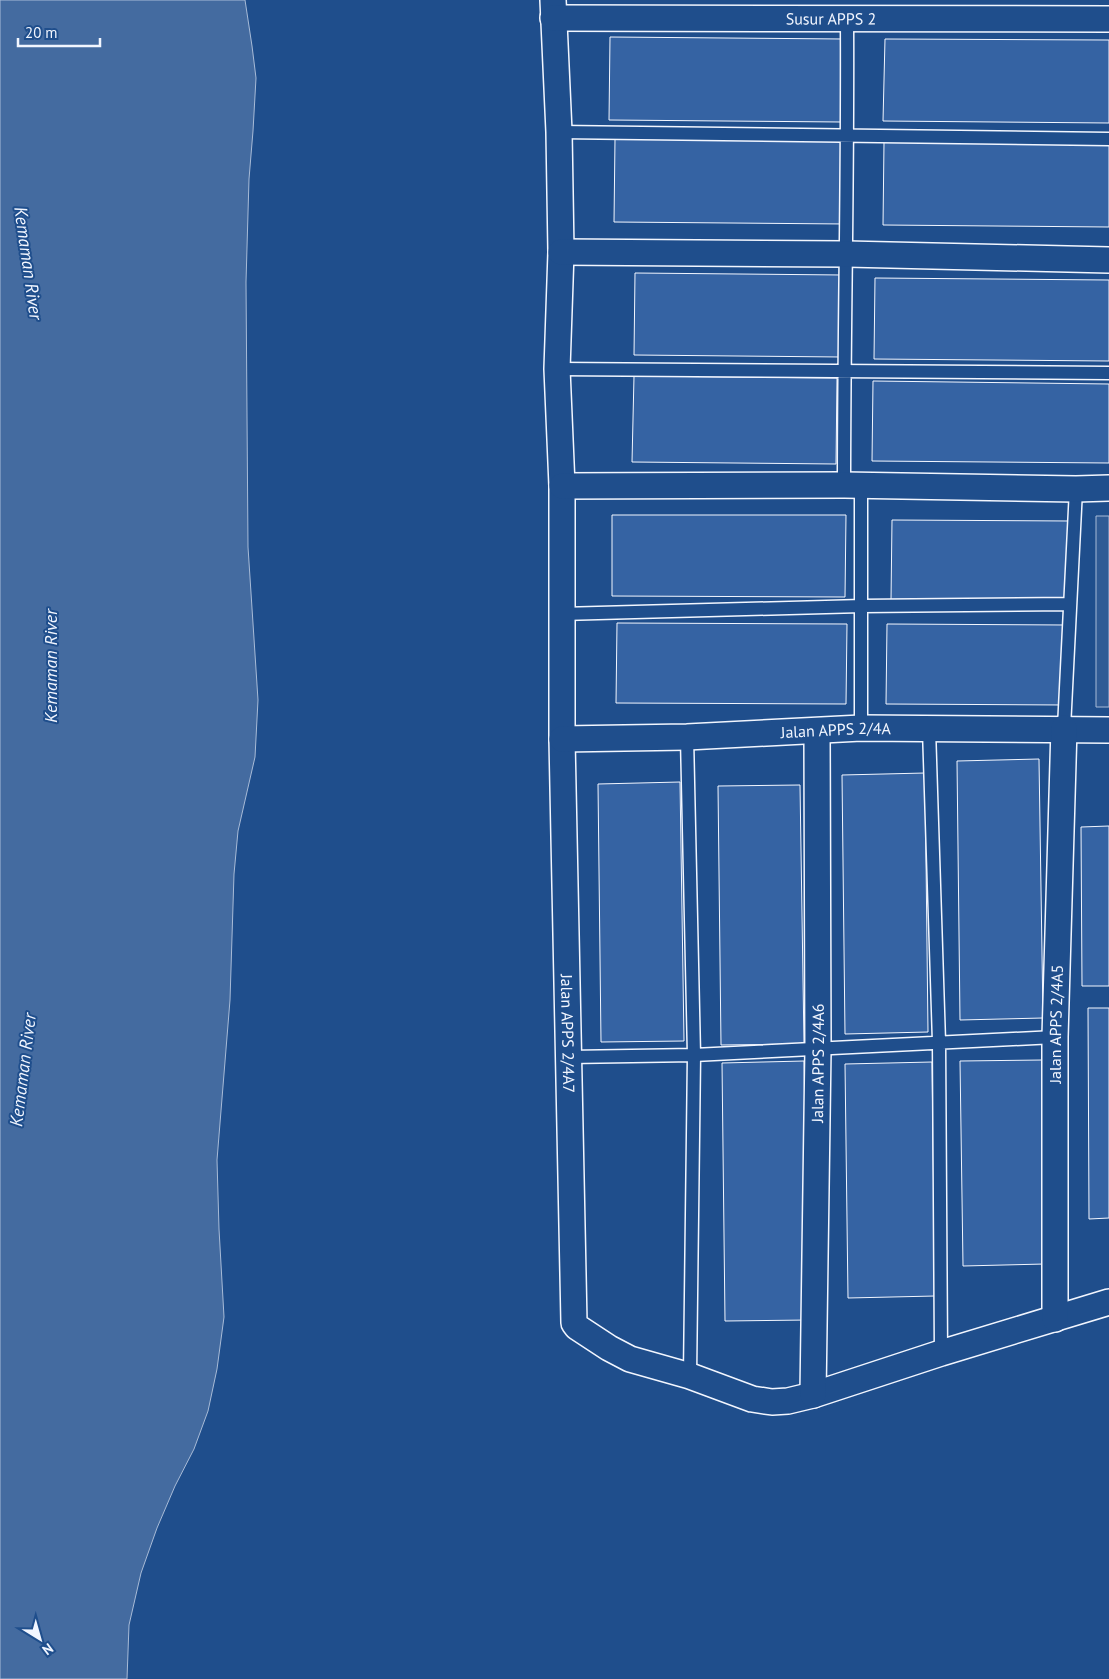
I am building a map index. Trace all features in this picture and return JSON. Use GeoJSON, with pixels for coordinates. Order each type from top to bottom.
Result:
{"type":"FeatureCollection","features":[{"type":"Feature","properties":{"kind":"street","name":"Susur APPS 2"},"geometry":{"type":"LineString","coordinates":[[553,9],[847,20],[1109,19]]}},
{"type":"Feature","properties":{"kind":"street","name":"Jalan APPS 2/4A7"},"geometry":{"type":"LineString","coordinates":[[553,9],[559,132],[561,252],[557,369],[562,486],[562,739],[573,1320],[577,1327],[630,1359],[690,1376]]}},
{"type":"Feature","properties":{"kind":"street"},"geometry":{"type":"LineString","coordinates":[[561,252],[847,254],[1109,260]]}},
{"type":"Feature","properties":{"kind":"street"},"geometry":{"type":"LineString","coordinates":[[562,486],[852,485],[1076,490],[1109,488]]}},
{"type":"Feature","properties":{"kind":"street","name":"Jalan APPS 2/4A"},"geometry":{"type":"LineString","coordinates":[[562,739],[687,736],[861,728],[1064,728],[1109,730]]}},
{"type":"Feature","properties":{"kind":"street","name":"Jalan APPS 2/4A5"},"geometry":{"type":"LineString","coordinates":[[1055,1319],[1055,1037],[1064,728]]}},
{"type":"Feature","properties":{"kind":"street","name":"Jalan APPS 2/4A6"},"geometry":{"type":"LineString","coordinates":[[813,1395],[818,1048],[817,731]]}},
{"type":"Feature","properties":{"kind":"street"},"geometry":{"type":"LineString","coordinates":[[690,1376],[752,1399],[772,1402],[788,1401],[813,1395],[1109,1302]]}},
{"type":"Feature","properties":{"kind":"lane"},"geometry":{"type":"LineString","coordinates":[[847,20],[847,254],[844,371],[862,606],[861,728]]}},
{"type":"Feature","properties":{"kind":"lane"},"geometry":{"type":"LineString","coordinates":[[559,132],[1109,139]]}},
{"type":"Feature","properties":{"kind":"lane"},"geometry":{"type":"LineString","coordinates":[[557,369],[1109,373]]}},
{"type":"Feature","properties":{"kind":"lane"},"geometry":{"type":"LineString","coordinates":[[1064,728],[1076,490]]}},
{"type":"Feature","properties":{"kind":"lane"},"geometry":{"type":"LineString","coordinates":[[561,614],[862,606],[1070,604]]}},
{"type":"Feature","properties":{"kind":"lane"},"geometry":{"type":"LineString","coordinates":[[929,729],[939,1042],[942,1353]]}},
{"type":"Feature","properties":{"kind":"lane"},"geometry":{"type":"LineString","coordinates":[[687,736],[694,1054],[690,1376]]}},
{"type":"Feature","properties":{"kind":"lane"},"geometry":{"type":"LineString","coordinates":[[569,1057],[694,1054],[1055,1037]]}},
{"type":"Feature","properties":{"kind":"shaded area"},"geometry":{"type":"Polygon","coordinates":[[[1096,516],[1109,516],[1109,707],[1096,707],[1096,516]]]}},
{"type":"Feature","properties":{"kind":"water","name":"Kemaman River"},"geometry":{"type":"Polygon","coordinates":[[[0,0],[245,0],[256,78],[249,179],[246,282],[248,547],[258,700],[255,757],[238,831],[234,874],[230,1000],[217,1160],[224,1317],[217,1369],[208,1411],[194,1449],[175,1486],[157,1528],[141,1573],[129,1625],[127,1679],[0,1679],[0,0]]]}},
{"type":"Feature","properties":{"kind":"building"},"geometry":{"type":"Polygon","coordinates":[[[610,37],[843,39],[841,122],[609,120],[610,37]]]}},
{"type":"Feature","properties":{"kind":"building"},"geometry":{"type":"Polygon","coordinates":[[[885,39],[1109,40],[1109,123],[883,121],[885,39]]]}},
{"type":"Feature","properties":{"kind":"building"},"geometry":{"type":"Polygon","coordinates":[[[615,139],[847,141],[846,224],[614,222],[615,139]]]}},
{"type":"Feature","properties":{"kind":"building"},"geometry":{"type":"Polygon","coordinates":[[[884,142],[1109,144],[1109,227],[883,225],[884,142]]]}},
{"type":"Feature","properties":{"kind":"building"},"geometry":{"type":"Polygon","coordinates":[[[635,273],[843,275],[841,357],[634,355],[635,273]]]}},
{"type":"Feature","properties":{"kind":"building"},"geometry":{"type":"Polygon","coordinates":[[[875,278],[1109,280],[1109,361],[874,359],[875,278]]]}},
{"type":"Feature","properties":{"kind":"building"},"geometry":{"type":"Polygon","coordinates":[[[634,376],[837,378],[836,464],[632,462],[634,376]]]}},
{"type":"Feature","properties":{"kind":"building"},"geometry":{"type":"Polygon","coordinates":[[[873,381],[1109,384],[1109,463],[872,461],[873,381]]]}},
{"type":"Feature","properties":{"kind":"building"},"geometry":{"type":"Polygon","coordinates":[[[612,515],[846,515],[845,597],[612,596],[612,515]]]}},
{"type":"Feature","properties":{"kind":"building"},"geometry":{"type":"Polygon","coordinates":[[[892,520],[1071,521],[1070,602],[891,600],[892,520]]]}},
{"type":"Feature","properties":{"kind":"building"},"geometry":{"type":"Polygon","coordinates":[[[617,623],[847,624],[846,704],[616,703],[617,623]]]}},
{"type":"Feature","properties":{"kind":"building"},"geometry":{"type":"Polygon","coordinates":[[[887,624],[1066,625],[1065,705],[886,704],[887,624]]]}},
{"type":"Feature","properties":{"kind":"building"},"geometry":{"type":"Polygon","coordinates":[[[1039,759],[1043,1018],[960,1020],[957,761],[1039,759]]]}},
{"type":"Feature","properties":{"kind":"building"},"geometry":{"type":"Polygon","coordinates":[[[925,773],[928,1032],[845,1034],[842,775],[925,773]]]}},
{"type":"Feature","properties":{"kind":"building"},"geometry":{"type":"Polygon","coordinates":[[[680,782],[684,1041],[601,1042],[598,784],[680,782]]]}},
{"type":"Feature","properties":{"kind":"building"},"geometry":{"type":"Polygon","coordinates":[[[800,785],[804,1044],[721,1045],[718,786],[800,785]]]}},
{"type":"Feature","properties":{"kind":"building"},"geometry":{"type":"Polygon","coordinates":[[[1109,826],[1109,986],[1082,986],[1081,827],[1109,826]]]}},
{"type":"Feature","properties":{"kind":"building"},"geometry":{"type":"Polygon","coordinates":[[[1088,1008],[1109,1008],[1109,1218],[1089,1219],[1088,1008]]]}},
{"type":"Feature","properties":{"kind":"building"},"geometry":{"type":"Polygon","coordinates":[[[1043,1060],[1045,1264],[963,1266],[960,1061],[1043,1060]]]}},
{"type":"Feature","properties":{"kind":"building"},"geometry":{"type":"Polygon","coordinates":[[[804,1061],[808,1320],[725,1321],[722,1063],[804,1061]]]}},
{"type":"Feature","properties":{"kind":"building"},"geometry":{"type":"Polygon","coordinates":[[[932,1062],[935,1296],[848,1298],[845,1064],[932,1062]]]}}]}
